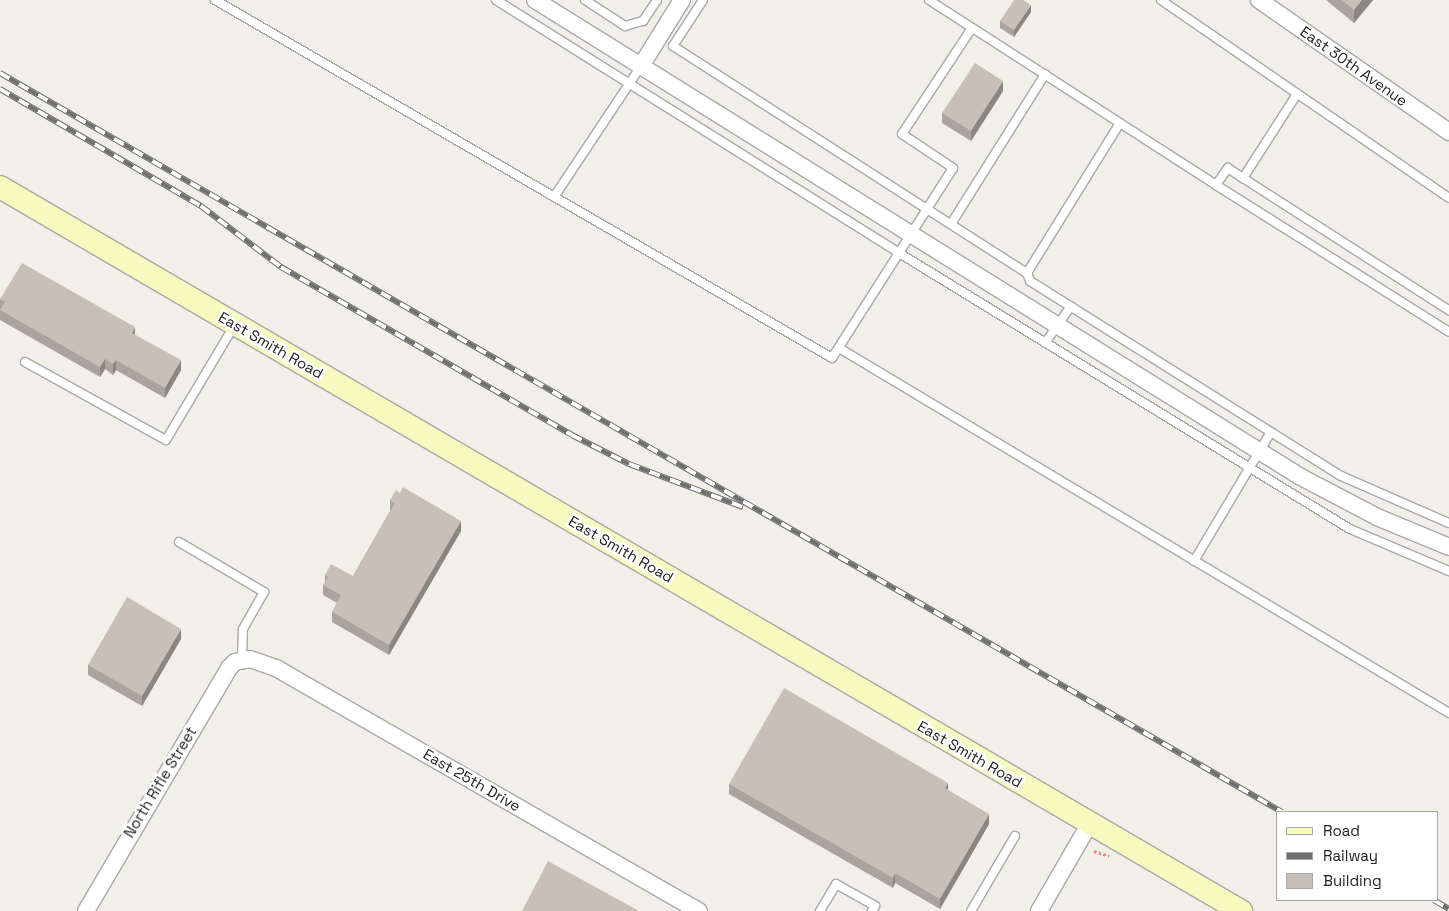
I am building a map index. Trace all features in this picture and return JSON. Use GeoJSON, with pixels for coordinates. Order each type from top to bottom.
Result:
{"type":"FeatureCollection","features":[{"type":"Feature","properties":{"kind":"street"},"geometry":{"type":"LineString","coordinates":[[535,0],[1260,451],[1346,502],[1449,547]]}},
{"type":"Feature","properties":{"kind":"street"},"geometry":{"type":"LineString","coordinates":[[641,66],[682,0]]}},
{"type":"Feature","properties":{"kind":"street","name":"East 30th Avenue"},"geometry":{"type":"LineString","coordinates":[[1259,0],[1449,132]]}},
{"type":"Feature","properties":{"kind":"street","name":"East Smith Road"},"geometry":{"type":"LineString","coordinates":[[0,187],[1241,911]]}},
{"type":"Feature","properties":{"kind":"street","name":"North Rifle Street"},"geometry":{"type":"LineString","coordinates":[[86,911],[229,668],[242,659]]}},
{"type":"Feature","properties":{"kind":"street","name":"East 25th Drive"},"geometry":{"type":"LineString","coordinates":[[242,659],[260,661],[276,668],[699,911]]}},
{"type":"Feature","properties":{"kind":"street"},"geometry":{"type":"LineString","coordinates":[[1039,911],[1090,823]]}},
{"type":"Feature","properties":{"kind":"lane"},"geometry":{"type":"LineString","coordinates":[[215,0],[832,358],[953,168],[902,134],[972,28]]}},
{"type":"Feature","properties":{"kind":"lane"},"geometry":{"type":"LineString","coordinates":[[496,0],[899,253],[1350,529],[1449,571]]}},
{"type":"Feature","properties":{"kind":"lane"},"geometry":{"type":"LineString","coordinates":[[585,0],[625,26],[643,20],[657,0]]}},
{"type":"Feature","properties":{"kind":"lane"},"geometry":{"type":"LineString","coordinates":[[703,0],[673,46],[1027,273],[1030,281],[1339,475],[1449,523]]}},
{"type":"Feature","properties":{"kind":"lane"},"geometry":{"type":"LineString","coordinates":[[929,0],[1449,332]]}},
{"type":"Feature","properties":{"kind":"lane"},"geometry":{"type":"LineString","coordinates":[[1161,0],[1449,198]]}},
{"type":"Feature","properties":{"kind":"lane"},"geometry":{"type":"LineString","coordinates":[[554,197],[641,66]]}},
{"type":"Feature","properties":{"kind":"lane"},"geometry":{"type":"LineString","coordinates":[[950,224],[1045,74]]}},
{"type":"Feature","properties":{"kind":"lane"},"geometry":{"type":"LineString","coordinates":[[1243,178],[1297,94]]}},
{"type":"Feature","properties":{"kind":"lane"},"geometry":{"type":"LineString","coordinates":[[1027,273],[1120,122]]}},
{"type":"Feature","properties":{"kind":"lane"},"geometry":{"type":"LineString","coordinates":[[1216,185],[1228,168],[1449,310]]}},
{"type":"Feature","properties":{"kind":"lane"},"geometry":{"type":"LineString","coordinates":[[1045,342],[1071,306]]}},
{"type":"Feature","properties":{"kind":"lane"},"geometry":{"type":"LineString","coordinates":[[25,362],[166,440],[235,324]]}},
{"type":"Feature","properties":{"kind":"lane"},"geometry":{"type":"LineString","coordinates":[[839,348],[1449,714]]}},
{"type":"Feature","properties":{"kind":"lane"},"geometry":{"type":"LineString","coordinates":[[1194,561],[1271,432]]}},
{"type":"Feature","properties":{"kind":"lane"},"geometry":{"type":"LineString","coordinates":[[179,542],[264,592],[243,629],[242,659]]}},
{"type":"Feature","properties":{"kind":"lane"},"geometry":{"type":"LineString","coordinates":[[971,911],[1014,836]]}},
{"type":"Feature","properties":{"kind":"lane"},"geometry":{"type":"LineString","coordinates":[[820,911],[836,884],[875,906],[872,911]]}},
{"type":"Feature","properties":{"kind":"building"},"geometry":{"type":"Polygon","coordinates":[[[1014,0],[1023,0],[1031,5],[1014,30],[1000,21],[1014,0]]]}},
{"type":"Feature","properties":{"kind":"building"},"geometry":{"type":"Polygon","coordinates":[[[1342,0],[1362,0],[1354,10],[1342,0]]]}},
{"type":"Feature","properties":{"kind":"building"},"geometry":{"type":"Polygon","coordinates":[[[975,63],[1003,81],[971,131],[942,113],[975,63]]]}},
{"type":"Feature","properties":{"kind":"building"},"geometry":{"type":"Polygon","coordinates":[[[22,263],[135,327],[132,333],[181,360],[165,388],[116,360],[113,364],[105,359],[100,367],[0,310],[5,302],[0,299],[22,263]]]}},
{"type":"Feature","properties":{"kind":"building"},"geometry":{"type":"Polygon","coordinates":[[[403,487],[461,521],[389,645],[332,612],[341,595],[323,585],[328,577],[325,575],[331,564],[353,576],[395,503],[390,500],[396,490],[400,493],[403,487]]]}},
{"type":"Feature","properties":{"kind":"building"},"geometry":{"type":"Polygon","coordinates":[[[127,597],[181,629],[142,696],[88,665],[127,597]]]}},
{"type":"Feature","properties":{"kind":"building"},"geometry":{"type":"Polygon","coordinates":[[[784,688],[948,783],[945,788],[989,814],[940,899],[895,873],[893,878],[729,784],[784,688]]]}},
{"type":"Feature","properties":{"kind":"building"},"geometry":{"type":"Polygon","coordinates":[[[548,861],[639,911],[522,911],[548,861]]]}},
{"type":"Feature","properties":{"kind":"railway"},"geometry":{"type":"LineString","coordinates":[[0,73],[1280,811]]}},
{"type":"Feature","properties":{"kind":"railway"},"geometry":{"type":"LineString","coordinates":[[0,89],[201,206],[281,267],[572,435],[629,464],[743,507]]}},
{"type":"Feature","properties":{"kind":"railway"},"geometry":{"type":"LineString","coordinates":[[1436,901],[1449,909]]}}]}
